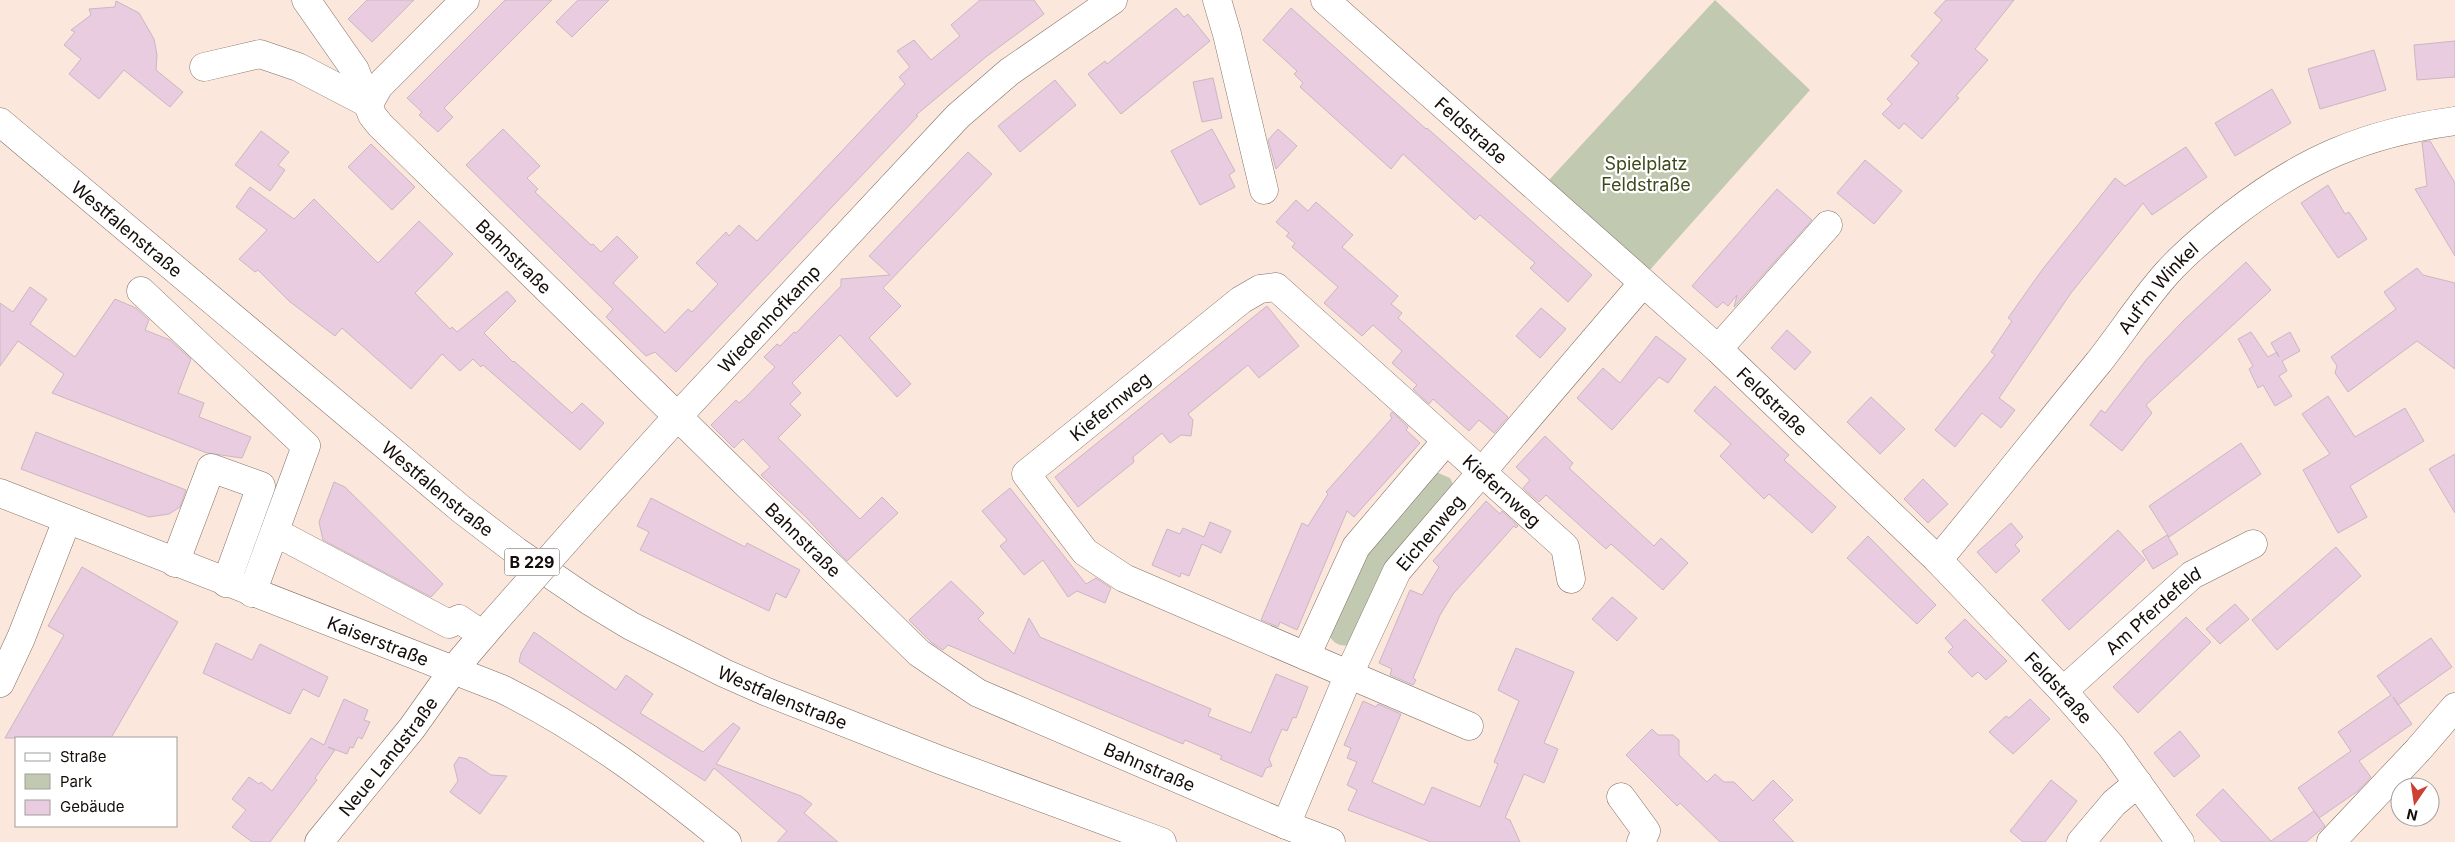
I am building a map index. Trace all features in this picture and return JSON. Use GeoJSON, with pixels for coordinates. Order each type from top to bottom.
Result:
{"type":"FeatureCollection","features":[{"type":"Feature","properties":{"kind":"street","name":"Bahnstraße"},"geometry":{"type":"LineString","coordinates":[[306,0],[355,70],[372,115],[380,125],[919,653],[978,693],[1286,825],[1331,842]]}},
{"type":"Feature","properties":{"kind":"street"},"geometry":{"type":"LineString","coordinates":[[204,68],[260,54],[298,67],[369,104],[379,86],[465,0]]}},
{"type":"Feature","properties":{"kind":"street","name":"Wiedenhofkamp"},"geometry":{"type":"LineString","coordinates":[[454,669],[488,628],[677,417],[958,116],[1009,72],[1113,0]]}},
{"type":"Feature","properties":{"kind":"street"},"geometry":{"type":"LineString","coordinates":[[1217,0],[1227,34],[1264,190]]}},
{"type":"Feature","properties":{"kind":"street","name":"Feldstraße"},"geometry":{"type":"LineString","coordinates":[[1325,0],[1718,349],[1938,560],[2063,691],[2110,746],[2180,842]]}},
{"type":"Feature","properties":{"kind":"street","name":"Auf'm Winkel"},"geometry":{"type":"LineString","coordinates":[[1938,560],[2127,327],[2166,274],[2196,244],[2264,190],[2292,172],[2313,162],[2355,144],[2395,131],[2455,121]]}},
{"type":"Feature","properties":{"kind":"street","name":"Westfalenstraße"},"geometry":{"type":"LineString","coordinates":[[0,122],[461,510],[516,551],[588,600],[680,651],[767,692],[1162,842]]}},
{"type":"Feature","properties":{"kind":"street"},"geometry":{"type":"LineString","coordinates":[[1718,349],[1828,225]]}},
{"type":"Feature","properties":{"kind":"street","name":"Eichenweg"},"geometry":{"type":"LineString","coordinates":[[1286,825],[1349,674],[1397,570],[1643,283]]}},
{"type":"Feature","properties":{"kind":"street","name":"Kiefernweg"},"geometry":{"type":"LineString","coordinates":[[1469,726],[1124,578],[1085,552],[1026,474],[1241,300],[1260,289],[1276,287],[1565,547],[1571,580]]}},
{"type":"Feature","properties":{"kind":"street"},"geometry":{"type":"LineString","coordinates":[[141,291],[306,446],[252,593]]}},
{"type":"Feature","properties":{"kind":"street"},"geometry":{"type":"LineString","coordinates":[[1306,656],[1356,547],[1446,441]]}},
{"type":"Feature","properties":{"kind":"street"},"geometry":{"type":"LineString","coordinates":[[175,563],[212,468],[261,486],[226,583]]}},
{"type":"Feature","properties":{"kind":"street","name":"Kaiserstraße"},"geometry":{"type":"LineString","coordinates":[[3,502],[67,520],[226,583],[454,669],[533,704],[586,736],[654,782],[727,842]]}},
{"type":"Feature","properties":{"kind":"street"},"geometry":{"type":"LineString","coordinates":[[0,683],[21,638],[67,520]]}},
{"type":"Feature","properties":{"kind":"street"},"geometry":{"type":"LineString","coordinates":[[275,532],[449,624],[459,619],[488,628]]}},
{"type":"Feature","properties":{"kind":"street","name":"Am Pferdefeld"},"geometry":{"type":"LineString","coordinates":[[2063,691],[2192,575],[2253,544]]}},
{"type":"Feature","properties":{"kind":"street","name":"Neue Landstraße"},"geometry":{"type":"LineString","coordinates":[[319,842],[412,728],[454,669]]}},
{"type":"Feature","properties":{"kind":"street"},"geometry":{"type":"LineString","coordinates":[[2330,842],[2418,750],[2455,706]]}},
{"type":"Feature","properties":{"kind":"street"},"geometry":{"type":"LineString","coordinates":[[2080,842],[2114,803],[2138,783]]}},
{"type":"Feature","properties":{"kind":"street"},"geometry":{"type":"LineString","coordinates":[[1621,797],[1646,830],[1641,842]]}},
{"type":"Feature","properties":{"kind":"green space","name":"Spielplatz Feldstraße"},"geometry":{"type":"Polygon","coordinates":[[[1715,0],[1810,90],[1648,272],[1549,180],[1715,0]]]}},
{"type":"Feature","properties":{"kind":"green space"},"geometry":{"type":"Polygon","coordinates":[[[1436,472],[1450,478],[1454,486],[1356,643],[1339,645],[1333,641],[1328,633],[1354,562],[1436,472]]]}},
{"type":"Feature","properties":{"kind":"building"},"geometry":{"type":"Polygon","coordinates":[[[367,0],[414,0],[372,42],[348,19],[367,0]]]}},
{"type":"Feature","properties":{"kind":"building"},"geometry":{"type":"Polygon","coordinates":[[[505,0],[552,0],[444,108],[453,117],[438,132],[419,115],[422,112],[407,98],[505,0]]]}},
{"type":"Feature","properties":{"kind":"building"},"geometry":{"type":"Polygon","coordinates":[[[578,0],[609,0],[572,37],[556,22],[578,0]]]}},
{"type":"Feature","properties":{"kind":"building"},"geometry":{"type":"Polygon","coordinates":[[[980,0],[1034,0],[1044,14],[987,56],[916,115],[918,116],[676,372],[655,352],[646,356],[606,317],[613,309],[466,165],[503,129],[540,166],[527,178],[538,189],[535,192],[591,245],[593,244],[601,252],[617,236],[638,257],[613,283],[665,333],[688,309],[692,312],[718,284],[696,263],[726,232],[729,236],[739,225],[757,241],[905,84],[899,77],[910,67],[897,51],[914,40],[931,60],[960,36],[951,25],[980,0]]]}},
{"type":"Feature","properties":{"kind":"building"},"geometry":{"type":"Polygon","coordinates":[[[1946,0],[2014,0],[1975,49],[1988,60],[1956,96],[1959,98],[1922,139],[1904,123],[1899,129],[1882,114],[1892,104],[1887,99],[1919,63],[1911,56],[1942,20],[1934,13],[1946,0]]]}},
{"type":"Feature","properties":{"kind":"building"},"geometry":{"type":"Polygon","coordinates":[[[116,1],[139,13],[154,39],[157,55],[156,70],[183,92],[170,107],[124,70],[99,99],[69,74],[81,59],[64,45],[75,32],[71,30],[91,15],[89,9],[115,7],[116,1]]]}},
{"type":"Feature","properties":{"kind":"building"},"geometry":{"type":"Polygon","coordinates":[[[1176,8],[1184,17],[1188,14],[1210,41],[1121,114],[1088,74],[1105,61],[1107,64],[1176,8]]]}},
{"type":"Feature","properties":{"kind":"building"},"geometry":{"type":"Polygon","coordinates":[[[1291,8],[1592,275],[1568,302],[1530,268],[1535,263],[1480,215],[1475,220],[1403,154],[1391,169],[1300,87],[1303,83],[1294,74],[1297,71],[1263,40],[1291,8]]]}},
{"type":"Feature","properties":{"kind":"building"},"geometry":{"type":"Polygon","coordinates":[[[2455,41],[2455,77],[2417,80],[2414,45],[2455,41]]]}},
{"type":"Feature","properties":{"kind":"building"},"geometry":{"type":"Polygon","coordinates":[[[2374,50],[2386,90],[2320,109],[2308,69],[2374,50]]]}},
{"type":"Feature","properties":{"kind":"building"},"geometry":{"type":"Polygon","coordinates":[[[1213,78],[1222,118],[1202,122],[1193,82],[1213,78]]]}},
{"type":"Feature","properties":{"kind":"building"},"geometry":{"type":"Polygon","coordinates":[[[1055,80],[1076,105],[1020,152],[998,126],[1055,80]]]}},
{"type":"Feature","properties":{"kind":"building"},"geometry":{"type":"Polygon","coordinates":[[[2272,89],[2291,123],[2235,156],[2215,123],[2272,89]]]}},
{"type":"Feature","properties":{"kind":"building"},"geometry":{"type":"Polygon","coordinates":[[[1212,129],[1235,171],[1229,175],[1235,187],[1200,205],[1171,151],[1212,129]]]}},
{"type":"Feature","properties":{"kind":"building"},"geometry":{"type":"Polygon","coordinates":[[[1278,129],[1297,146],[1276,169],[1268,140],[1278,129]]]}},
{"type":"Feature","properties":{"kind":"building"},"geometry":{"type":"Polygon","coordinates":[[[261,131],[289,152],[278,165],[285,170],[270,191],[235,165],[261,131]]]}},
{"type":"Feature","properties":{"kind":"building"},"geometry":{"type":"Polygon","coordinates":[[[2430,141],[2455,183],[2455,256],[2415,189],[2427,186],[2422,142],[2430,141]]]}},
{"type":"Feature","properties":{"kind":"building"},"geometry":{"type":"Polygon","coordinates":[[[371,144],[415,187],[392,210],[348,167],[371,144]]]}},
{"type":"Feature","properties":{"kind":"building"},"geometry":{"type":"Polygon","coordinates":[[[2186,147],[2207,177],[2152,215],[2143,203],[2071,293],[1999,398],[2015,410],[2001,428],[1982,413],[1955,447],[1935,430],[1995,355],[1991,352],[2012,321],[2008,318],[2042,270],[2115,178],[2125,186],[2186,147]]]}},
{"type":"Feature","properties":{"kind":"building"},"geometry":{"type":"Polygon","coordinates":[[[968,152],[992,174],[883,288],[901,306],[869,338],[911,384],[897,397],[840,335],[792,383],[801,393],[790,404],[801,415],[778,438],[860,519],[882,497],[898,513],[847,561],[805,516],[761,475],[770,467],[743,439],[734,448],[711,425],[736,400],[739,403],[745,398],[775,367],[764,357],[777,344],[780,346],[794,332],[796,333],[841,286],[841,279],[890,275],[869,256],[968,152]]]}},
{"type":"Feature","properties":{"kind":"building"},"geometry":{"type":"Polygon","coordinates":[[[1865,160],[1902,191],[1874,224],[1837,193],[1865,160]]]}},
{"type":"Feature","properties":{"kind":"building"},"geometry":{"type":"Polygon","coordinates":[[[2328,185],[2345,214],[2349,212],[2367,239],[2338,258],[2301,203],[2328,185]]]}},
{"type":"Feature","properties":{"kind":"building"},"geometry":{"type":"Polygon","coordinates":[[[250,187],[294,219],[314,199],[378,263],[419,221],[453,254],[415,293],[450,329],[452,327],[457,332],[507,291],[516,301],[484,333],[513,362],[572,413],[582,403],[604,423],[580,450],[483,365],[481,367],[473,359],[460,371],[442,354],[411,389],[342,328],[335,336],[289,301],[258,270],[255,272],[239,259],[267,230],[236,207],[250,187]]]}},
{"type":"Feature","properties":{"kind":"building"},"geometry":{"type":"Polygon","coordinates":[[[1777,189],[1812,220],[1734,307],[1737,295],[1728,306],[1723,302],[1717,308],[1692,286],[1777,189]]]}},
{"type":"Feature","properties":{"kind":"building"},"geometry":{"type":"Polygon","coordinates":[[[1296,200],[1308,211],[1316,202],[1353,235],[1342,247],[1398,296],[1391,304],[1402,313],[1398,318],[1508,417],[1494,433],[1479,420],[1469,431],[1433,399],[1429,404],[1413,389],[1417,385],[1392,363],[1402,351],[1373,325],[1362,336],[1324,303],[1338,287],[1292,247],[1295,243],[1286,236],[1289,233],[1276,222],[1296,200]]]}},
{"type":"Feature","properties":{"kind":"building"},"geometry":{"type":"Polygon","coordinates":[[[2246,262],[2271,290],[2146,405],[2152,413],[2122,451],[2090,425],[2101,410],[2105,413],[2146,360],[2184,320],[2246,262]]]}},
{"type":"Feature","properties":{"kind":"building"},"geometry":{"type":"Polygon","coordinates":[[[2417,268],[2423,275],[2455,283],[2455,369],[2417,341],[2348,392],[2335,373],[2337,366],[2331,357],[2396,309],[2384,292],[2417,268]]]}},
{"type":"Feature","properties":{"kind":"building"},"geometry":{"type":"Polygon","coordinates":[[[30,287],[47,299],[30,324],[75,357],[115,299],[136,308],[149,320],[145,330],[170,340],[191,359],[178,393],[204,403],[199,417],[251,437],[242,458],[207,453],[52,393],[64,374],[18,341],[0,366],[0,303],[13,312],[30,287]]]}},
{"type":"Feature","properties":{"kind":"building"},"geometry":{"type":"Polygon","coordinates":[[[1267,306],[1299,346],[1259,378],[1248,365],[1188,414],[1193,420],[1191,436],[1181,435],[1170,443],[1162,433],[1133,457],[1134,462],[1078,507],[1055,477],[1267,306]]]}},
{"type":"Feature","properties":{"kind":"building"},"geometry":{"type":"Polygon","coordinates":[[[1541,308],[1566,329],[1540,358],[1516,336],[1541,308]]]}},
{"type":"Feature","properties":{"kind":"building"},"geometry":{"type":"Polygon","coordinates":[[[1787,330],[1811,352],[1795,370],[1771,348],[1787,330]]]}},
{"type":"Feature","properties":{"kind":"building"},"geometry":{"type":"Polygon","coordinates":[[[2251,332],[2268,357],[2276,352],[2271,343],[2290,332],[2300,351],[2282,361],[2287,371],[2279,376],[2292,396],[2275,406],[2263,385],[2258,388],[2249,369],[2253,366],[2238,339],[2251,332]]]}},
{"type":"Feature","properties":{"kind":"building"},"geometry":{"type":"Polygon","coordinates":[[[1656,336],[1686,359],[1668,383],[1659,377],[1612,430],[1577,398],[1603,368],[1620,383],[1656,336]]]}},
{"type":"Feature","properties":{"kind":"building"},"geometry":{"type":"Polygon","coordinates":[[[1715,386],[1789,455],[1784,460],[1836,507],[1812,533],[1769,494],[1764,499],[1720,456],[1731,444],[1694,411],[1715,386]]]}},
{"type":"Feature","properties":{"kind":"building"},"geometry":{"type":"Polygon","coordinates":[[[2328,396],[2355,437],[2405,408],[2424,441],[2350,486],[2367,517],[2338,533],[2303,470],[2330,454],[2302,414],[2328,396]]]}},
{"type":"Feature","properties":{"kind":"building"},"geometry":{"type":"Polygon","coordinates":[[[1871,397],[1905,429],[1880,454],[1847,422],[1871,397]]]}},
{"type":"Feature","properties":{"kind":"building"},"geometry":{"type":"Polygon","coordinates":[[[1392,412],[1408,427],[1406,430],[1420,443],[1354,517],[1347,511],[1297,630],[1280,622],[1278,627],[1261,620],[1302,523],[1308,526],[1328,494],[1326,492],[1392,418],[1390,415],[1392,412]]]}},
{"type":"Feature","properties":{"kind":"building"},"geometry":{"type":"Polygon","coordinates":[[[36,432],[186,490],[180,507],[169,514],[149,517],[21,469],[36,432]]]}},
{"type":"Feature","properties":{"kind":"building"},"geometry":{"type":"Polygon","coordinates":[[[1545,436],[1573,463],[1569,468],[1654,546],[1661,538],[1688,563],[1663,590],[1611,544],[1606,549],[1546,495],[1539,502],[1523,488],[1530,480],[1516,467],[1545,436]]]}},
{"type":"Feature","properties":{"kind":"building"},"geometry":{"type":"Polygon","coordinates":[[[2241,443],[2261,474],[2169,537],[2149,506],[2241,443]]]}},
{"type":"Feature","properties":{"kind":"building"},"geometry":{"type":"Polygon","coordinates":[[[2455,454],[2455,513],[2429,469],[2455,454]]]}},
{"type":"Feature","properties":{"kind":"building"},"geometry":{"type":"Polygon","coordinates":[[[1923,479],[1948,504],[1928,523],[1904,499],[1923,479]]]}},
{"type":"Feature","properties":{"kind":"building"},"geometry":{"type":"Polygon","coordinates":[[[334,482],[345,487],[443,584],[431,597],[323,540],[319,522],[334,482]]]}},
{"type":"Feature","properties":{"kind":"building"},"geometry":{"type":"Polygon","coordinates":[[[1010,488],[1086,584],[1096,578],[1111,588],[1105,603],[1077,591],[1068,597],[1043,560],[1024,575],[1000,546],[1007,540],[982,511],[1010,488]]]}},
{"type":"Feature","properties":{"kind":"building"},"geometry":{"type":"Polygon","coordinates":[[[651,498],[745,547],[747,543],[800,570],[786,598],[776,593],[769,611],[640,550],[649,532],[637,526],[651,498]]]}},
{"type":"Feature","properties":{"kind":"building"},"geometry":{"type":"Polygon","coordinates":[[[1486,501],[1500,514],[1502,511],[1518,526],[1516,528],[1514,526],[1453,594],[1440,615],[1413,678],[1416,680],[1413,685],[1390,675],[1392,669],[1379,663],[1410,590],[1422,595],[1439,567],[1433,561],[1486,501]]]}},
{"type":"Feature","properties":{"kind":"building"},"geometry":{"type":"Polygon","coordinates":[[[1210,522],[1231,531],[1221,553],[1202,544],[1189,576],[1181,573],[1180,577],[1152,565],[1167,529],[1180,534],[1183,528],[1204,537],[1210,522]]]}},
{"type":"Feature","properties":{"kind":"building"},"geometry":{"type":"Polygon","coordinates":[[[2011,523],[2023,537],[2015,545],[2020,551],[1996,573],[1977,552],[2011,523]]]}},
{"type":"Feature","properties":{"kind":"building"},"geometry":{"type":"Polygon","coordinates":[[[2118,530],[2145,560],[2069,630],[2042,600],[2118,530]]]}},
{"type":"Feature","properties":{"kind":"building"},"geometry":{"type":"Polygon","coordinates":[[[2167,535],[2178,554],[2153,569],[2142,551],[2167,535]]]}},
{"type":"Feature","properties":{"kind":"building"},"geometry":{"type":"Polygon","coordinates":[[[1868,536],[1936,605],[1917,624],[1847,558],[1868,536]]]}},
{"type":"Feature","properties":{"kind":"building"},"geometry":{"type":"Polygon","coordinates":[[[2336,547],[2361,576],[2277,650],[2252,620],[2336,547]]]}},
{"type":"Feature","properties":{"kind":"building"},"geometry":{"type":"Polygon","coordinates":[[[82,567],[178,622],[112,737],[5,738],[64,635],[48,626],[82,567]]]}},
{"type":"Feature","properties":{"kind":"building"},"geometry":{"type":"Polygon","coordinates":[[[951,581],[984,613],[978,619],[1014,654],[1029,618],[1040,637],[1211,709],[1208,716],[1251,733],[1276,674],[1308,687],[1296,718],[1293,717],[1287,731],[1282,729],[1269,759],[1272,766],[1266,768],[1262,777],[1220,759],[1222,756],[1185,740],[1183,744],[948,645],[943,650],[932,643],[909,620],[951,581]]]}},
{"type":"Feature","properties":{"kind":"building"},"geometry":{"type":"Polygon","coordinates":[[[1612,597],[1637,618],[1617,641],[1592,619],[1612,597]]]}},
{"type":"Feature","properties":{"kind":"building"},"geometry":{"type":"Polygon","coordinates":[[[2235,604],[2249,619],[2220,644],[2206,629],[2235,604]]]}},
{"type":"Feature","properties":{"kind":"building"},"geometry":{"type":"Polygon","coordinates":[[[2186,617],[2211,642],[2138,713],[2113,687],[2186,617]]]}},
{"type":"Feature","properties":{"kind":"building"},"geometry":{"type":"Polygon","coordinates":[[[1965,619],[2007,661],[1986,680],[1978,672],[1972,677],[1948,652],[1953,647],[1945,638],[1965,619]]]}},
{"type":"Feature","properties":{"kind":"building"},"geometry":{"type":"Polygon","coordinates":[[[534,632],[616,690],[626,675],[653,694],[640,713],[703,752],[733,723],[740,728],[716,764],[801,796],[812,804],[804,813],[838,842],[777,842],[787,831],[714,768],[705,781],[519,662],[521,653],[534,632]]]}},
{"type":"Feature","properties":{"kind":"building"},"geometry":{"type":"Polygon","coordinates":[[[2431,638],[2452,667],[2398,705],[2412,724],[2359,761],[2371,777],[2358,791],[2319,818],[2298,788],[2351,751],[2338,732],[2391,695],[2377,676],[2431,638]]]}},
{"type":"Feature","properties":{"kind":"building"},"geometry":{"type":"Polygon","coordinates":[[[216,643],[252,660],[260,644],[328,677],[319,697],[303,689],[290,714],[203,673],[216,643]]]}},
{"type":"Feature","properties":{"kind":"building"},"geometry":{"type":"Polygon","coordinates":[[[1516,648],[1574,672],[1544,743],[1558,749],[1544,783],[1524,774],[1505,818],[1510,820],[1520,842],[1431,842],[1348,810],[1357,790],[1347,785],[1357,762],[1347,758],[1351,748],[1344,745],[1363,701],[1376,707],[1378,704],[1401,714],[1372,782],[1424,805],[1432,787],[1480,807],[1498,764],[1494,762],[1519,701],[1498,690],[1516,648]]]}},
{"type":"Feature","properties":{"kind":"building"},"geometry":{"type":"Polygon","coordinates":[[[344,699],[368,710],[364,720],[370,722],[362,739],[358,737],[353,748],[350,747],[347,754],[328,747],[335,750],[315,778],[317,780],[270,842],[252,842],[232,827],[246,810],[232,799],[249,777],[259,784],[261,782],[272,791],[311,738],[324,745],[344,699]]]}},
{"type":"Feature","properties":{"kind":"building"},"geometry":{"type":"Polygon","coordinates":[[[2030,699],[2050,719],[2013,754],[1989,732],[2006,716],[2009,718],[2030,699]]]}},
{"type":"Feature","properties":{"kind":"building"},"geometry":{"type":"Polygon","coordinates":[[[1652,729],[1658,735],[1673,735],[1679,740],[1679,755],[1707,782],[1715,774],[1724,782],[1734,782],[1753,801],[1773,780],[1793,800],[1773,820],[1794,842],[1720,842],[1680,803],[1677,806],[1626,755],[1652,729]]]}},
{"type":"Feature","properties":{"kind":"building"},"geometry":{"type":"Polygon","coordinates":[[[2180,731],[2200,756],[2174,777],[2154,753],[2180,731]]]}},
{"type":"Feature","properties":{"kind":"building"},"geometry":{"type":"Polygon","coordinates":[[[459,757],[467,759],[491,775],[507,776],[480,814],[450,792],[458,781],[454,765],[459,757]]]}},
{"type":"Feature","properties":{"kind":"building"},"geometry":{"type":"Polygon","coordinates":[[[2051,780],[2077,801],[2045,842],[2023,842],[2010,831],[2051,780]]]}},
{"type":"Feature","properties":{"kind":"building"},"geometry":{"type":"Polygon","coordinates":[[[2223,789],[2271,841],[2314,811],[2325,826],[2306,842],[2222,842],[2196,815],[2223,789]]]}}]}
